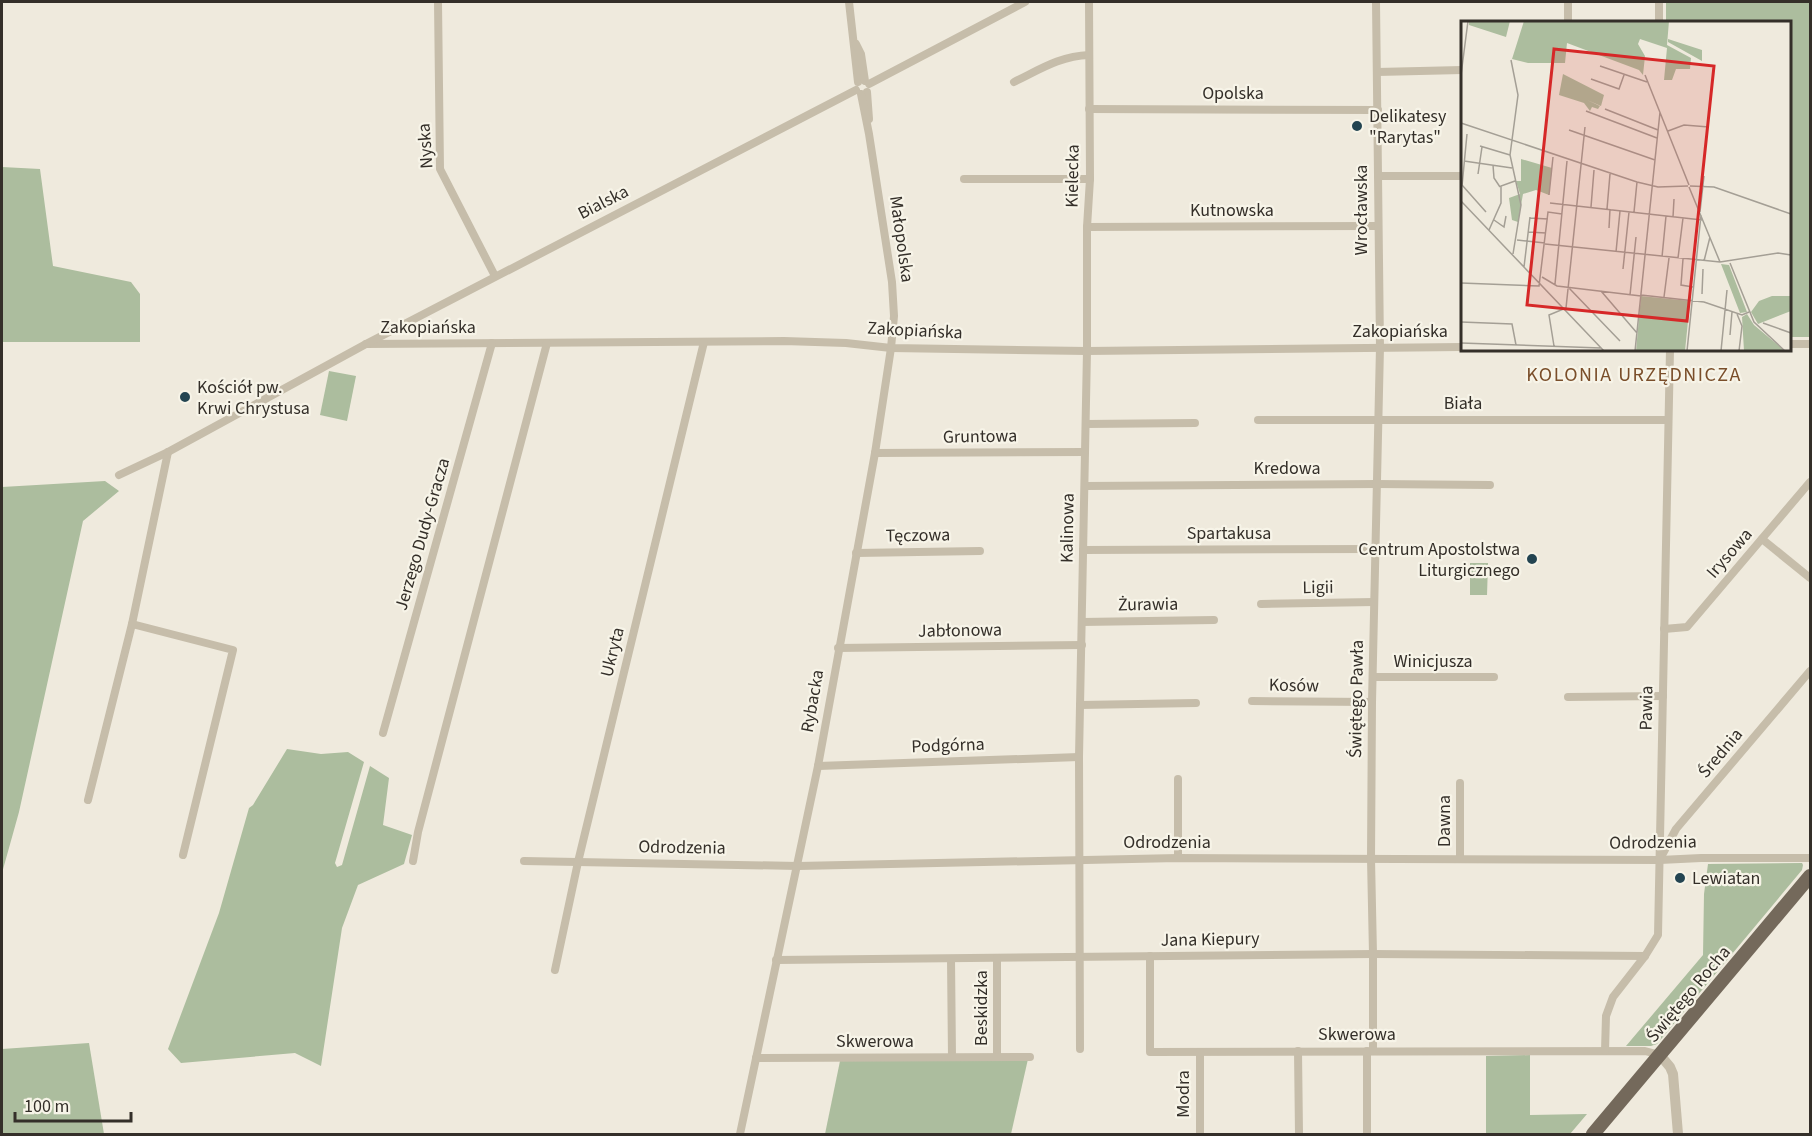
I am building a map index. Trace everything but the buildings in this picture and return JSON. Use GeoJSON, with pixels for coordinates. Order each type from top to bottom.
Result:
{"type":"FeatureCollection","features":[{"type":"Feature","properties":{"kind":"main road","name":"Świętego Rocha"},"geometry":{"type":"LineString","coordinates":[[1593,1134],[1810,876]]}},
{"type":"Feature","properties":{"kind":"street","name":"Nyska"},"geometry":{"type":"LineString","coordinates":[[438,2],[440,169],[495,276]]}},
{"type":"Feature","properties":{"kind":"street","name":"Małopolska"},"geometry":{"type":"LineString","coordinates":[[849,2],[855,41],[855,63],[863,87],[892,282],[894,315],[891,348]]}},
{"type":"Feature","properties":{"kind":"street","name":"Bialska"},"geometry":{"type":"LineString","coordinates":[[119,475],[168,452],[495,276],[1025,2]]}},
{"type":"Feature","properties":{"kind":"street","name":"Kielecka"},"geometry":{"type":"LineString","coordinates":[[1087,351],[1087,226],[1090,179],[1089,2]]}},
{"type":"Feature","properties":{"kind":"street","name":"Wrocławska"},"geometry":{"type":"LineString","coordinates":[[1376,2],[1380,347]]}},
{"type":"Feature","properties":{"kind":"street"},"geometry":{"type":"LineString","coordinates":[[1568,2],[1568,21]]}},
{"type":"Feature","properties":{"kind":"street"},"geometry":{"type":"LineString","coordinates":[[1659,2],[1659,21]]}},
{"type":"Feature","properties":{"kind":"street"},"geometry":{"type":"LineString","coordinates":[[1014,82],[1060,60],[1089,55]]}},
{"type":"Feature","properties":{"kind":"street"},"geometry":{"type":"LineString","coordinates":[[1377,72],[1461,70]]}},
{"type":"Feature","properties":{"kind":"street","name":"Opolska"},"geometry":{"type":"LineString","coordinates":[[1089,109],[1377,110]]}},
{"type":"Feature","properties":{"kind":"street"},"geometry":{"type":"LineString","coordinates":[[1378,176],[1461,176]]}},
{"type":"Feature","properties":{"kind":"street"},"geometry":{"type":"LineString","coordinates":[[964,179],[1090,179]]}},
{"type":"Feature","properties":{"kind":"street","name":"Kutnowska"},"geometry":{"type":"LineString","coordinates":[[1087,226],[1378,226]]}},
{"type":"Feature","properties":{"kind":"street","name":"Zakopiańska"},"geometry":{"type":"LineString","coordinates":[[366,344],[784,341],[891,348],[1087,351],[1461,347]]}},
{"type":"Feature","properties":{"kind":"street","name":"Ukryta"},"geometry":{"type":"LineString","coordinates":[[555,970],[578,862],[704,342]]}},
{"type":"Feature","properties":{"kind":"street"},"geometry":{"type":"LineString","coordinates":[[413,861],[418,832],[547,343]]}},
{"type":"Feature","properties":{"kind":"street","name":"Jerzego Dudy-Gracza"},"geometry":{"type":"LineString","coordinates":[[384,733],[492,344]]}},
{"type":"Feature","properties":{"kind":"street"},"geometry":{"type":"LineString","coordinates":[[1791,344],[1810,344]]}},
{"type":"Feature","properties":{"kind":"street","name":"Świętego Pawła"},"geometry":{"type":"LineString","coordinates":[[1367,1134],[1374,954],[1371,859],[1372,702],[1380,347]]}},
{"type":"Feature","properties":{"kind":"street","name":"Rybacka"},"geometry":{"type":"LineString","coordinates":[[740,1134],[818,766],[875,453],[891,348]]}},
{"type":"Feature","properties":{"kind":"street","name":"Kalinowa"},"geometry":{"type":"LineString","coordinates":[[1080,1049],[1079,757],[1087,351]]}},
{"type":"Feature","properties":{"kind":"street","name":"Pawia"},"geometry":{"type":"LineString","coordinates":[[1605,1051],[1606,1016],[1613,997],[1645,956],[1658,935],[1670,351]]}},
{"type":"Feature","properties":{"kind":"street","name":"Biała"},"geometry":{"type":"LineString","coordinates":[[1258,420],[1668,420]]}},
{"type":"Feature","properties":{"kind":"street"},"geometry":{"type":"LineString","coordinates":[[1086,424],[1195,423]]}},
{"type":"Feature","properties":{"kind":"street"},"geometry":{"type":"LineString","coordinates":[[88,800],[132,624],[168,452]]}},
{"type":"Feature","properties":{"kind":"street","name":"Gruntowa"},"geometry":{"type":"LineString","coordinates":[[875,453],[1085,452]]}},
{"type":"Feature","properties":{"kind":"street","name":"Irysowa"},"geometry":{"type":"LineString","coordinates":[[1664,629],[1687,627],[1810,483]]}},
{"type":"Feature","properties":{"kind":"street","name":"Kredowa"},"geometry":{"type":"LineString","coordinates":[[1085,486],[1490,485]]}},
{"type":"Feature","properties":{"kind":"street"},"geometry":{"type":"LineString","coordinates":[[1762,539],[1810,578]]}},
{"type":"Feature","properties":{"kind":"street","name":"Spartakusa"},"geometry":{"type":"LineString","coordinates":[[1083,550],[1375,549]]}},
{"type":"Feature","properties":{"kind":"street","name":"Tęczowa"},"geometry":{"type":"LineString","coordinates":[[856,553],[980,551]]}},
{"type":"Feature","properties":{"kind":"street","name":"Ligii"},"geometry":{"type":"LineString","coordinates":[[1262,604],[1374,602]]}},
{"type":"Feature","properties":{"kind":"street","name":"Żurawia"},"geometry":{"type":"LineString","coordinates":[[1082,622],[1214,620]]}},
{"type":"Feature","properties":{"kind":"street"},"geometry":{"type":"LineString","coordinates":[[132,624],[233,650],[183,855]]}},
{"type":"Feature","properties":{"kind":"street","name":"Jabłonowa"},"geometry":{"type":"LineString","coordinates":[[838,648],[1082,645]]}},
{"type":"Feature","properties":{"kind":"street","name":"Średnia"},"geometry":{"type":"LineString","coordinates":[[1660,860],[1676,829],[1810,671]]}},
{"type":"Feature","properties":{"kind":"street","name":"Winicjusza"},"geometry":{"type":"LineString","coordinates":[[1373,678],[1494,677]]}},
{"type":"Feature","properties":{"kind":"street"},"geometry":{"type":"LineString","coordinates":[[1568,697],[1663,696]]}},
{"type":"Feature","properties":{"kind":"street","name":"Kosów"},"geometry":{"type":"LineString","coordinates":[[1252,701],[1372,702]]}},
{"type":"Feature","properties":{"kind":"street"},"geometry":{"type":"LineString","coordinates":[[1080,705],[1196,703]]}},
{"type":"Feature","properties":{"kind":"street","name":"Podgórna"},"geometry":{"type":"LineString","coordinates":[[818,766],[1079,757]]}},
{"type":"Feature","properties":{"kind":"street"},"geometry":{"type":"LineString","coordinates":[[1178,780],[1178,858]]}},
{"type":"Feature","properties":{"kind":"street","name":"Dawna"},"geometry":{"type":"LineString","coordinates":[[1460,783],[1460,859]]}},
{"type":"Feature","properties":{"kind":"street","name":"Odrodzenia"},"geometry":{"type":"LineString","coordinates":[[524,861],[798,866],[1178,858],[1660,860],[1810,858]]}},
{"type":"Feature","properties":{"kind":"street","name":"Jana Kiepury"},"geometry":{"type":"LineString","coordinates":[[776,960],[1374,954],[1645,956]]}},
{"type":"Feature","properties":{"kind":"street","name":"Skwerowa"},"geometry":{"type":"LineString","coordinates":[[1150,956],[1150,1052],[1645,1051],[1660,1056]]}},
{"type":"Feature","properties":{"kind":"street","name":"Beskidzka"},"geometry":{"type":"LineString","coordinates":[[997,958],[997,1057]]}},
{"type":"Feature","properties":{"kind":"street"},"geometry":{"type":"LineString","coordinates":[[951,959],[952,1057]]}},
{"type":"Feature","properties":{"kind":"street"},"geometry":{"type":"LineString","coordinates":[[1298,1051],[1299,1134]]}},
{"type":"Feature","properties":{"kind":"street","name":"Modra"},"geometry":{"type":"LineString","coordinates":[[1200,1052],[1200,1134]]}},
{"type":"Feature","properties":{"kind":"street"},"geometry":{"type":"LineString","coordinates":[[1660,1056],[1673,1074],[1678,1134]]}},
{"type":"Feature","properties":{"kind":"street","name":"Skwerowa"},"geometry":{"type":"LineString","coordinates":[[756,1058],[1030,1057]]}},
{"type":"Feature","properties":{"kind":"green space"},"geometry":{"type":"Polygon","coordinates":[[[1666,2],[1810,2],[1810,337],[1791,337],[1791,21],[1666,21],[1666,2]]]}},
{"type":"Feature","properties":{"kind":"green space"},"geometry":{"type":"Polygon","coordinates":[[[2,167],[40,169],[53,266],[131,282],[140,294],[140,342],[2,342],[2,167]]]}},
{"type":"Feature","properties":{"kind":"green space"},"geometry":{"type":"Polygon","coordinates":[[[329,371],[356,376],[347,421],[320,415],[329,371]]]}},
{"type":"Feature","properties":{"kind":"green space"},"geometry":{"type":"Polygon","coordinates":[[[105,481],[119,491],[83,521],[19,812],[2,873],[2,487],[105,481]]]}},
{"type":"Feature","properties":{"kind":"green space"},"geometry":{"type":"Polygon","coordinates":[[[1470,563],[1488,563],[1487,595],[1470,595],[1470,563]]]}},
{"type":"Feature","properties":{"kind":"green space"},"geometry":{"type":"Polygon","coordinates":[[[287,749],[321,754],[348,752],[364,762],[335,863],[337,867],[342,865],[370,766],[389,778],[383,825],[412,835],[404,864],[358,885],[342,928],[321,1066],[295,1053],[181,1063],[168,1049],[219,913],[249,808],[287,749]]]}},
{"type":"Feature","properties":{"kind":"green space"},"geometry":{"type":"Polygon","coordinates":[[[1802,863],[1802,870],[1657,1044],[1626,1046],[1703,955],[1704,894],[1708,864],[1802,863]]]}},
{"type":"Feature","properties":{"kind":"green space"},"geometry":{"type":"Polygon","coordinates":[[[89,1043],[104,1134],[2,1134],[2,1049],[89,1043]]]}},
{"type":"Feature","properties":{"kind":"green space"},"geometry":{"type":"Polygon","coordinates":[[[1530,1055],[1530,1115],[1587,1114],[1570,1134],[1486,1134],[1486,1056],[1530,1055]]]}},
{"type":"Feature","properties":{"kind":"green space"},"geometry":{"type":"Polygon","coordinates":[[[1028,1059],[1011,1134],[825,1134],[840,1061],[1028,1059]]]}},
{"type":"Feature","properties":{"kind":"place","name":"Delikatesy \"Rarytas\""},"geometry":{"type":"Point","coordinates":[1357,126]}},
{"type":"Feature","properties":{"kind":"place","name":"Kościół pw. Krwi Chrystusa"},"geometry":{"type":"Point","coordinates":[185,397]}},
{"type":"Feature","properties":{"kind":"place","name":"Centrum Apostolstwa Liturgicznego"},"geometry":{"type":"Point","coordinates":[1532,559]}},
{"type":"Feature","properties":{"kind":"place","name":"Lewiatan"},"geometry":{"type":"Point","coordinates":[1680,878]}},
{"type":"Feature","properties":{"kind":"district","name":"KOLONIA URZĘDNICZA"},"geometry":{"type":"Point","coordinates":[1634,374]}}]}
